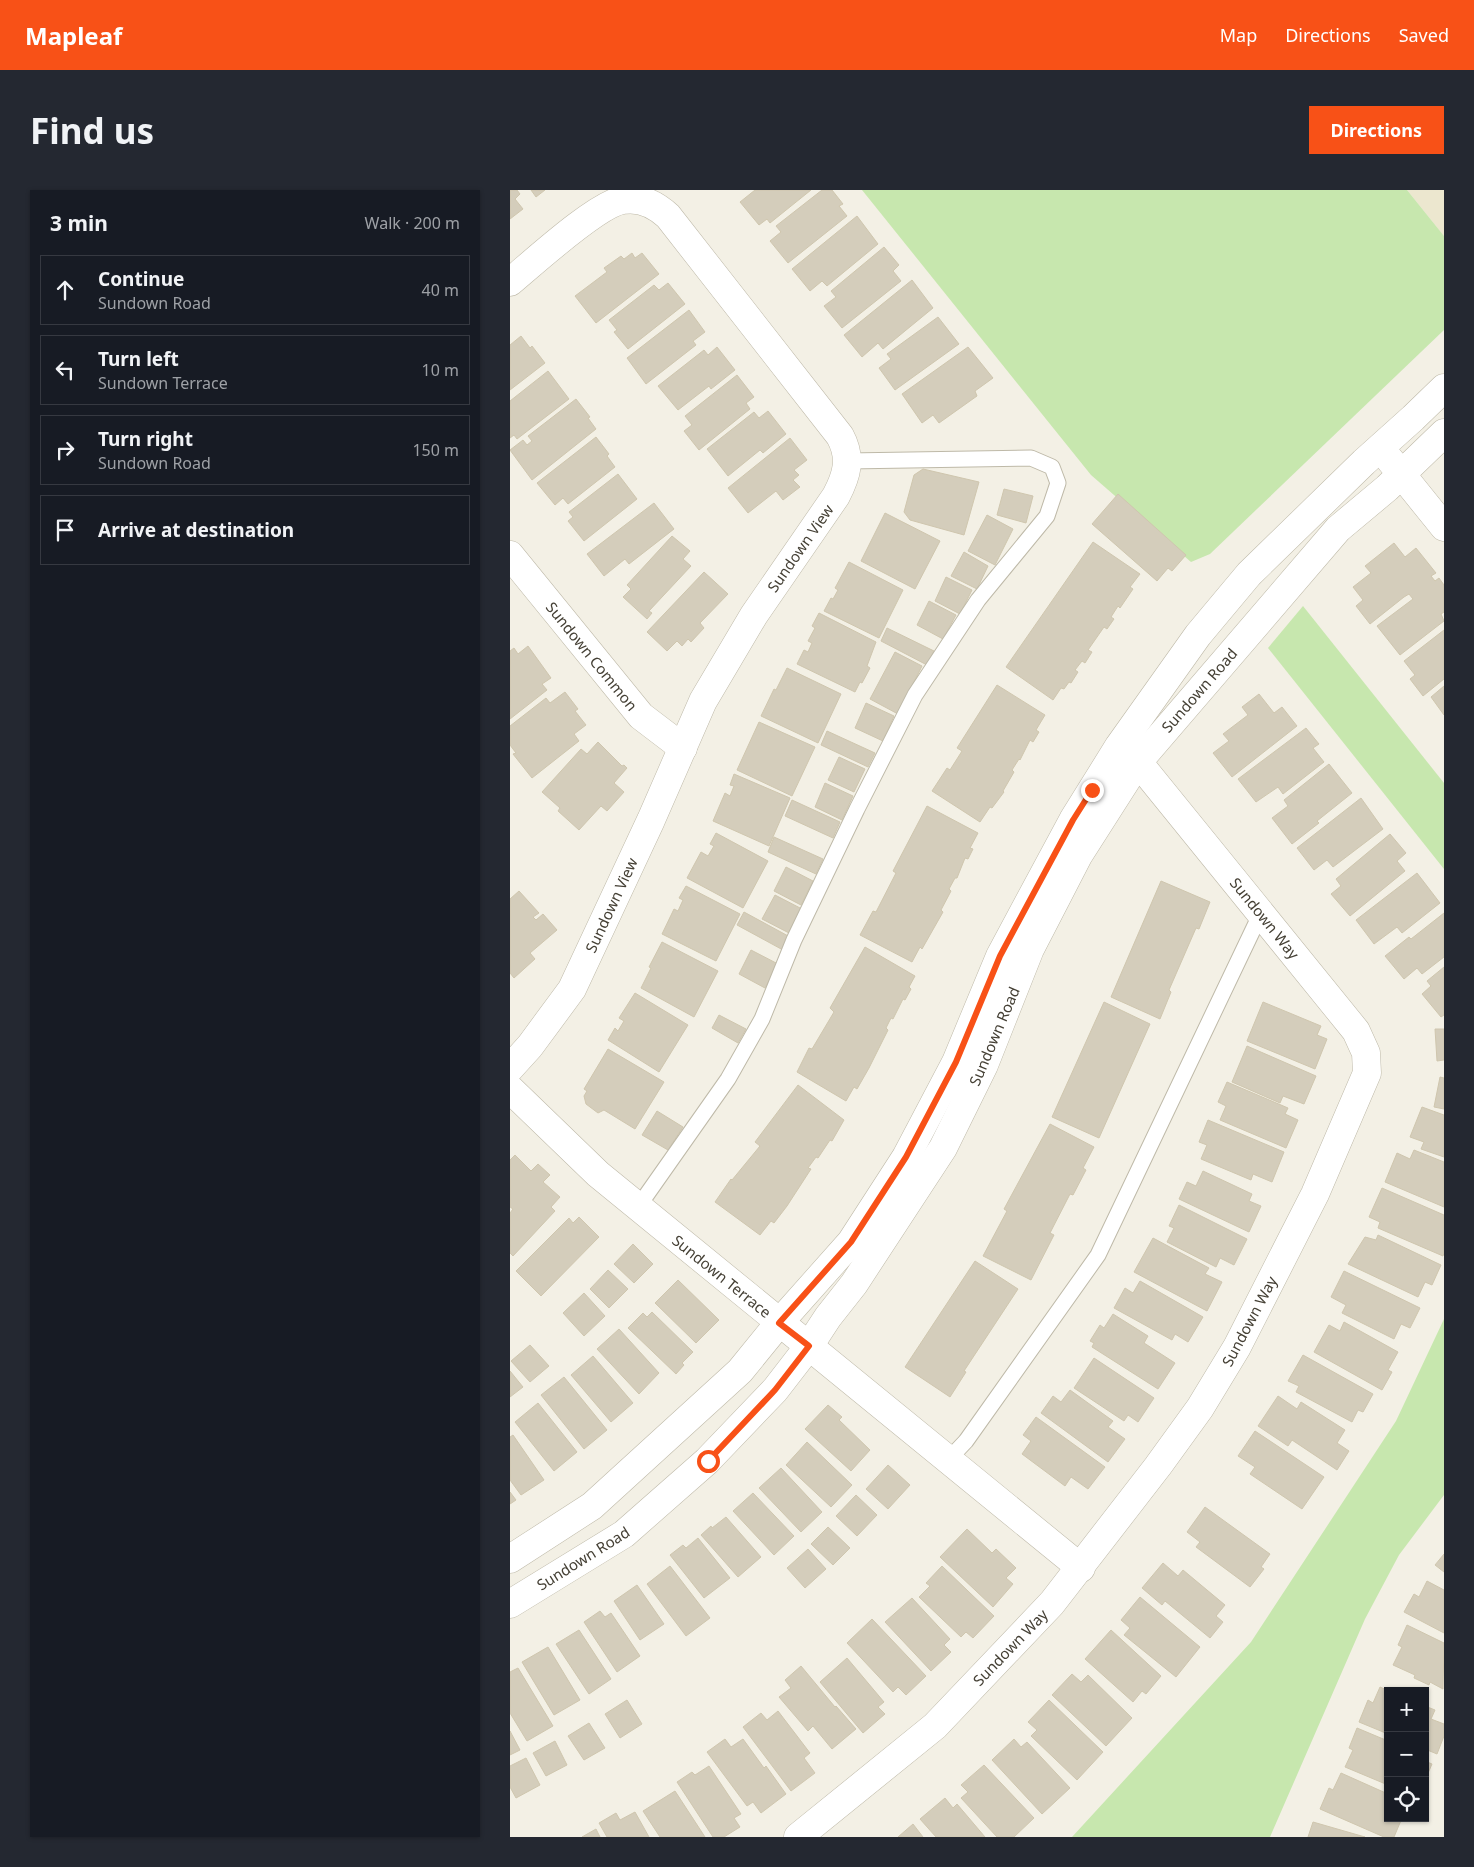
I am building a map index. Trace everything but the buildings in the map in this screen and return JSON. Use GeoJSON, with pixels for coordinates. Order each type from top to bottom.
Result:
{"type":"FeatureCollection","features":[{"type":"Feature","properties":{"kind":"street"},"geometry":{"type":"LineString","coordinates":[[510,282],[585,221],[612,203],[632,199],[652,204],[668,216],[840,436],[847,452],[848,461]]}},
{"type":"Feature","properties":{"kind":"street","name":"Sundown Road"},"geometry":{"type":"LineString","coordinates":[[510,1604],[624,1534],[708,1461],[775,1390],[809,1346],[828,1317],[854,1284],[943,1148],[984,1064],[1030,949],[1128,754],[1198,635],[1249,574],[1444,388]]}},
{"type":"Feature","properties":{"kind":"street","name":"Sundown Road"},"geometry":{"type":"LineString","coordinates":[[510,1559],[592,1506],[740,1371],[779,1323],[851,1242],[906,1157],[956,1062],[1000,956],[1073,820],[1128,754],[1338,529],[1402,475],[1444,433]]}},
{"type":"Feature","properties":{"kind":"street"},"geometry":{"type":"LineString","coordinates":[[1380,448],[1444,527]]}},
{"type":"Feature","properties":{"kind":"street","name":"Sundown View"},"geometry":{"type":"LineString","coordinates":[[510,1068],[530,1046],[572,988],[651,820],[703,701],[754,615],[836,496],[845,479],[848,461]]}},
{"type":"Feature","properties":{"kind":"street","name":"Sundown Common"},"geometry":{"type":"LineString","coordinates":[[510,555],[641,716],[683,748]]}},
{"type":"Feature","properties":{"kind":"street","name":"Sundown Way"},"geometry":{"type":"LineString","coordinates":[[798,1837],[935,1726],[1052,1603],[1081,1568],[1158,1466],[1200,1408],[1237,1347],[1315,1194],[1367,1073],[1366,1053],[1356,1031],[1261,913],[1128,754]]}},
{"type":"Feature","properties":{"kind":"street","name":"Sundown Terrace"},"geometry":{"type":"LineString","coordinates":[[510,1089],[598,1174],[1081,1568]]}},
{"type":"Feature","properties":{"kind":"lane"},"geometry":{"type":"LineString","coordinates":[[638,1207],[728,1079],[762,1019],[794,940],[857,809],[915,695],[978,600],[1047,516],[1058,483],[1052,467],[1031,458],[848,461]]}},
{"type":"Feature","properties":{"kind":"lane"},"geometry":{"type":"LineString","coordinates":[[948,1460],[966,1441],[1098,1255],[1261,913]]}},
{"type":"Feature","properties":{"kind":"shaded area"},"geometry":{"type":"Polygon","coordinates":[[[1407,190],[1444,190],[1444,236],[1407,190]]]}},
{"type":"Feature","properties":{"kind":"green space"},"geometry":{"type":"Polygon","coordinates":[[[862,190],[1407,190],[1444,236],[1444,330],[1210,554],[1191,562],[1091,475],[862,190]]]}},
{"type":"Feature","properties":{"kind":"green space"},"geometry":{"type":"Polygon","coordinates":[[[1303,606],[1444,783],[1444,869],[1268,648],[1303,606]]]}},
{"type":"Feature","properties":{"kind":"green space"},"geometry":{"type":"Polygon","coordinates":[[[1444,1319],[1444,1495],[1399,1555],[1365,1619],[1270,1837],[1072,1837],[1251,1642],[1396,1421],[1444,1319]]]}},
{"type":"Feature","properties":{"kind":"route"},"geometry":{"type":"LineString","coordinates":[[708,1461],[775,1390],[809,1346],[779,1323],[851,1242],[906,1157],[956,1062],[1000,956],[1073,820],[1092,790]]}}]}
